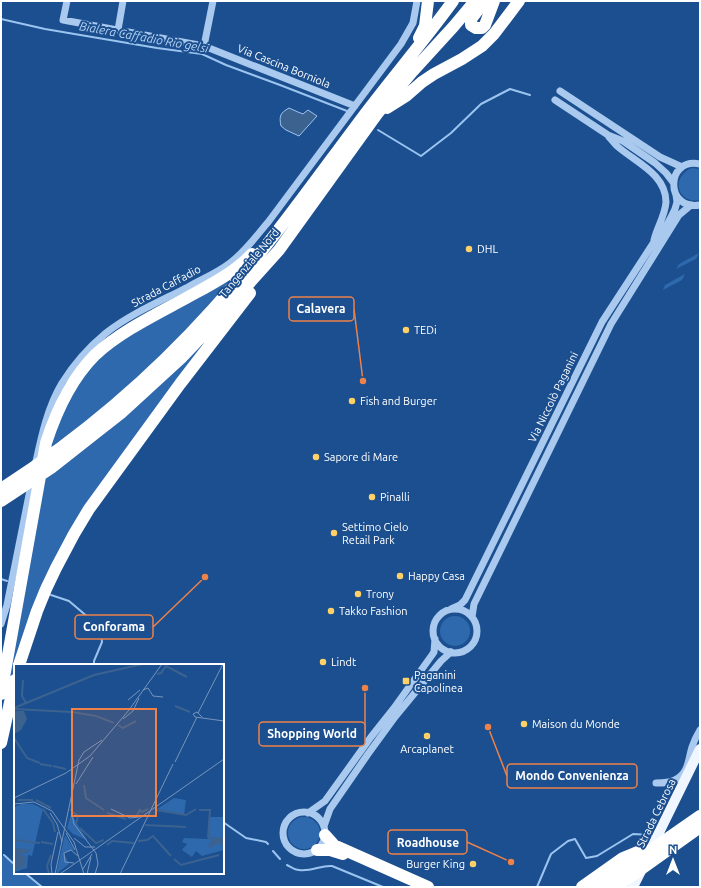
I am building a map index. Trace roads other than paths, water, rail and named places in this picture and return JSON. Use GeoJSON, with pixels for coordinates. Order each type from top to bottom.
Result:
{"type":"FeatureCollection","features":[{"type":"Feature","properties":{"kind":"highway"},"geometry":{"type":"LineString","coordinates":[[379,95],[420,36],[425,26],[428,1]]}},
{"type":"Feature","properties":{"kind":"highway","name":"Tangenziale Nord"},"geometry":{"type":"LineString","coordinates":[[1,489],[57,451],[118,402],[152,372],[214,309],[256,258],[379,95],[453,1]]}},
{"type":"Feature","properties":{"kind":"highway","name":"Tangenziale Nord"},"geometry":{"type":"LineString","coordinates":[[1,501],[51,468],[121,413],[181,358],[201,337],[279,250],[377,114],[475,1]]}},
{"type":"Feature","properties":{"kind":"highway"},"geometry":{"type":"LineString","coordinates":[[435,47],[471,20],[485,1]]}},
{"type":"Feature","properties":{"kind":"highway"},"geometry":{"type":"LineString","coordinates":[[471,20],[471,24],[476,28],[482,28],[485,25],[494,1]]}},
{"type":"Feature","properties":{"kind":"highway"},"geometry":{"type":"LineString","coordinates":[[377,114],[406,96],[434,74],[468,56],[482,46],[494,34],[519,1]]}},
{"type":"Feature","properties":{"kind":"highway"},"geometry":{"type":"LineString","coordinates":[[1,694],[33,495],[43,446],[63,399],[81,372],[110,342],[235,269],[247,259],[288,216]]}},
{"type":"Feature","properties":{"kind":"highway"},"geometry":{"type":"LineString","coordinates":[[20,664],[37,611],[46,589],[89,509],[180,384],[264,275],[279,250]]}},
{"type":"Feature","properties":{"kind":"highway"},"geometry":{"type":"LineString","coordinates":[[1,743],[14,684]]}},
{"type":"Feature","properties":{"kind":"highway"},"geometry":{"type":"LineString","coordinates":[[598,887],[700,816]]}},
{"type":"Feature","properties":{"kind":"highway"},"geometry":{"type":"LineString","coordinates":[[616,887],[700,828]]}},
{"type":"Feature","properties":{"kind":"highway"},"geometry":{"type":"LineString","coordinates":[[324,831],[338,847],[428,887]]}},
{"type":"Feature","properties":{"kind":"highway"},"geometry":{"type":"LineString","coordinates":[[582,887],[623,858],[666,839]]}},
{"type":"Feature","properties":{"kind":"highway"},"geometry":{"type":"LineString","coordinates":[[317,850],[330,850],[338,852],[419,887]]}},
{"type":"Feature","properties":{"kind":"main road","name":"Strada Cebrosa"},"geometry":{"type":"LineString","coordinates":[[633,887],[700,749]]}},
{"type":"Feature","properties":{"kind":"street","name":"Via Cascina Borniola"},"geometry":{"type":"LineString","coordinates":[[67,1],[63,20],[204,46],[355,106]]}},
{"type":"Feature","properties":{"kind":"street"},"geometry":{"type":"LineString","coordinates":[[118,30],[123,1]]}},
{"type":"Feature","properties":{"kind":"street"},"geometry":{"type":"LineString","coordinates":[[204,46],[213,1]]}},
{"type":"Feature","properties":{"kind":"street","name":"Strada Caffadio"},"geometry":{"type":"LineString","coordinates":[[43,446],[43,429],[51,406],[74,365],[93,344],[121,323],[230,264],[240,255],[269,221],[401,44],[413,23],[417,1]]}},
{"type":"Feature","properties":{"kind":"street"},"geometry":{"type":"LineString","coordinates":[[560,91],[660,157],[682,167]]}},
{"type":"Feature","properties":{"kind":"street"},"geometry":{"type":"LineString","coordinates":[[555,100],[608,135],[618,146],[654,175],[663,188],[666,202],[663,217],[656,232],[654,242]]}},
{"type":"Feature","properties":{"kind":"street"},"geometry":{"type":"LineString","coordinates":[[608,135],[623,140],[655,162],[666,172],[673,182],[676,195],[685,204],[700,205]]}},
{"type":"Feature","properties":{"kind":"street"},"geometry":{"type":"LineString","coordinates":[[673,182],[678,171],[682,167],[692,163],[699,163]]}},
{"type":"Feature","properties":{"kind":"street","name":"Via Niccolò Paganini"},"geometry":{"type":"LineString","coordinates":[[451,609],[460,605],[465,600],[602,322],[654,242],[664,230],[675,209],[677,202],[676,195]]}},
{"type":"Feature","properties":{"kind":"street","name":"Via Niccolò Paganini"},"geometry":{"type":"LineString","coordinates":[[472,617],[474,604],[611,324],[680,216],[691,205]]}},
{"type":"Feature","properties":{"kind":"street"},"geometry":{"type":"LineString","coordinates":[[1,624],[7,605],[33,495]]}},
{"type":"Feature","properties":{"kind":"street"},"geometry":{"type":"LineString","coordinates":[[308,813],[325,801],[434,652],[434,624],[438,618],[443,613],[451,609],[459,609],[472,617],[476,625],[477,630],[474,642],[464,651],[451,652],[444,650],[435,639]]}},
{"type":"Feature","properties":{"kind":"street"},"geometry":{"type":"LineString","coordinates":[[324,831],[320,820],[308,813],[302,813],[290,818],[284,828],[284,839],[289,848],[293,851],[305,854],[312,853],[322,845],[330,809],[396,716],[441,661],[451,652]]}},
{"type":"Feature","properties":{"kind":"street"},"geometry":{"type":"LineString","coordinates":[[656,783],[669,783],[681,777],[685,772],[692,745],[700,730]]}},
{"type":"Feature","properties":{"kind":"waterway","name":"Bialera Caffadio Rio gelsi"},"geometry":{"type":"LineString","coordinates":[[1,19],[45,29],[202,54],[226,65],[347,111]]}},
{"type":"Feature","properties":{"kind":"waterway","name":"Bialera Caffadio Rio gelsi"},"geometry":{"type":"LineString","coordinates":[[378,130],[421,156],[451,133],[481,104],[510,89],[530,95]]}},
{"type":"Feature","properties":{"kind":"waterway"},"geometry":{"type":"LineString","coordinates":[[1,579],[7,581]]}},
{"type":"Feature","properties":{"kind":"waterway"},"geometry":{"type":"LineString","coordinates":[[51,595],[69,601],[89,618],[96,627]]}},
{"type":"Feature","properties":{"kind":"waterway"},"geometry":{"type":"LineString","coordinates":[[94,664],[102,642],[101,634]]}},
{"type":"Feature","properties":{"kind":"waterway"},"geometry":{"type":"LineString","coordinates":[[224,823],[246,838],[266,842],[268,844]]}},
{"type":"Feature","properties":{"kind":"waterway"},"geometry":{"type":"LineString","coordinates":[[537,887],[551,854],[568,841],[575,839],[586,858],[597,856],[633,834],[651,835]]}},
{"type":"Feature","properties":{"kind":"waterway"},"geometry":{"type":"LineString","coordinates":[[273,851],[280,859]]}},
{"type":"Feature","properties":{"kind":"waterway"},"geometry":{"type":"LineString","coordinates":[[4,855],[14,864]]}},
{"type":"Feature","properties":{"kind":"waterway"},"geometry":{"type":"LineString","coordinates":[[287,865],[296,870],[332,866],[383,887]]}},
{"type":"Feature","properties":{"kind":"waterway"},"geometry":{"type":"LineString","coordinates":[[26,874],[42,887]]}},
{"type":"Feature","properties":{"kind":"place","name":"DHL"},"geometry":{"type":"Point","coordinates":[469,249]}},
{"type":"Feature","properties":{"kind":"place","name":"TEDi"},"geometry":{"type":"Point","coordinates":[406,330]}},
{"type":"Feature","properties":{"kind":"place","name":"Calavera"},"geometry":{"type":"Point","coordinates":[363,381]}},
{"type":"Feature","properties":{"kind":"place","name":"Fish and Burger"},"geometry":{"type":"Point","coordinates":[352,401]}},
{"type":"Feature","properties":{"kind":"place","name":"Sapore di Mare"},"geometry":{"type":"Point","coordinates":[316,457]}},
{"type":"Feature","properties":{"kind":"place","name":"Pinalli"},"geometry":{"type":"Point","coordinates":[372,497]}},
{"type":"Feature","properties":{"kind":"place","name":"Settimo Cielo Retail Park"},"geometry":{"type":"Point","coordinates":[334,533]}},
{"type":"Feature","properties":{"kind":"place","name":"Happy Casa"},"geometry":{"type":"Point","coordinates":[400,576]}},
{"type":"Feature","properties":{"kind":"place","name":"Conforama"},"geometry":{"type":"Point","coordinates":[205,577]}},
{"type":"Feature","properties":{"kind":"place","name":"Trony"},"geometry":{"type":"Point","coordinates":[358,594]}},
{"type":"Feature","properties":{"kind":"place","name":"Takko Fashion"},"geometry":{"type":"Point","coordinates":[331,611]}},
{"type":"Feature","properties":{"kind":"place","name":"Lindt"},"geometry":{"type":"Point","coordinates":[323,662]}},
{"type":"Feature","properties":{"kind":"place","name":"Paganini Capolinea"},"geometry":{"type":"Point","coordinates":[406,681]}},
{"type":"Feature","properties":{"kind":"place","name":"Shopping World"},"geometry":{"type":"Point","coordinates":[365,688]}},
{"type":"Feature","properties":{"kind":"place","name":"Maison du Monde"},"geometry":{"type":"Point","coordinates":[524,724]}},
{"type":"Feature","properties":{"kind":"place","name":"Mondo Convenienza"},"geometry":{"type":"Point","coordinates":[488,727]}},
{"type":"Feature","properties":{"kind":"place","name":"Arcaplanet"},"geometry":{"type":"Point","coordinates":[427,736]}},
{"type":"Feature","properties":{"kind":"place","name":"Roadhouse"},"geometry":{"type":"Point","coordinates":[511,862]}},
{"type":"Feature","properties":{"kind":"place","name":"Burger King"},"geometry":{"type":"Point","coordinates":[473,864]}}]}
